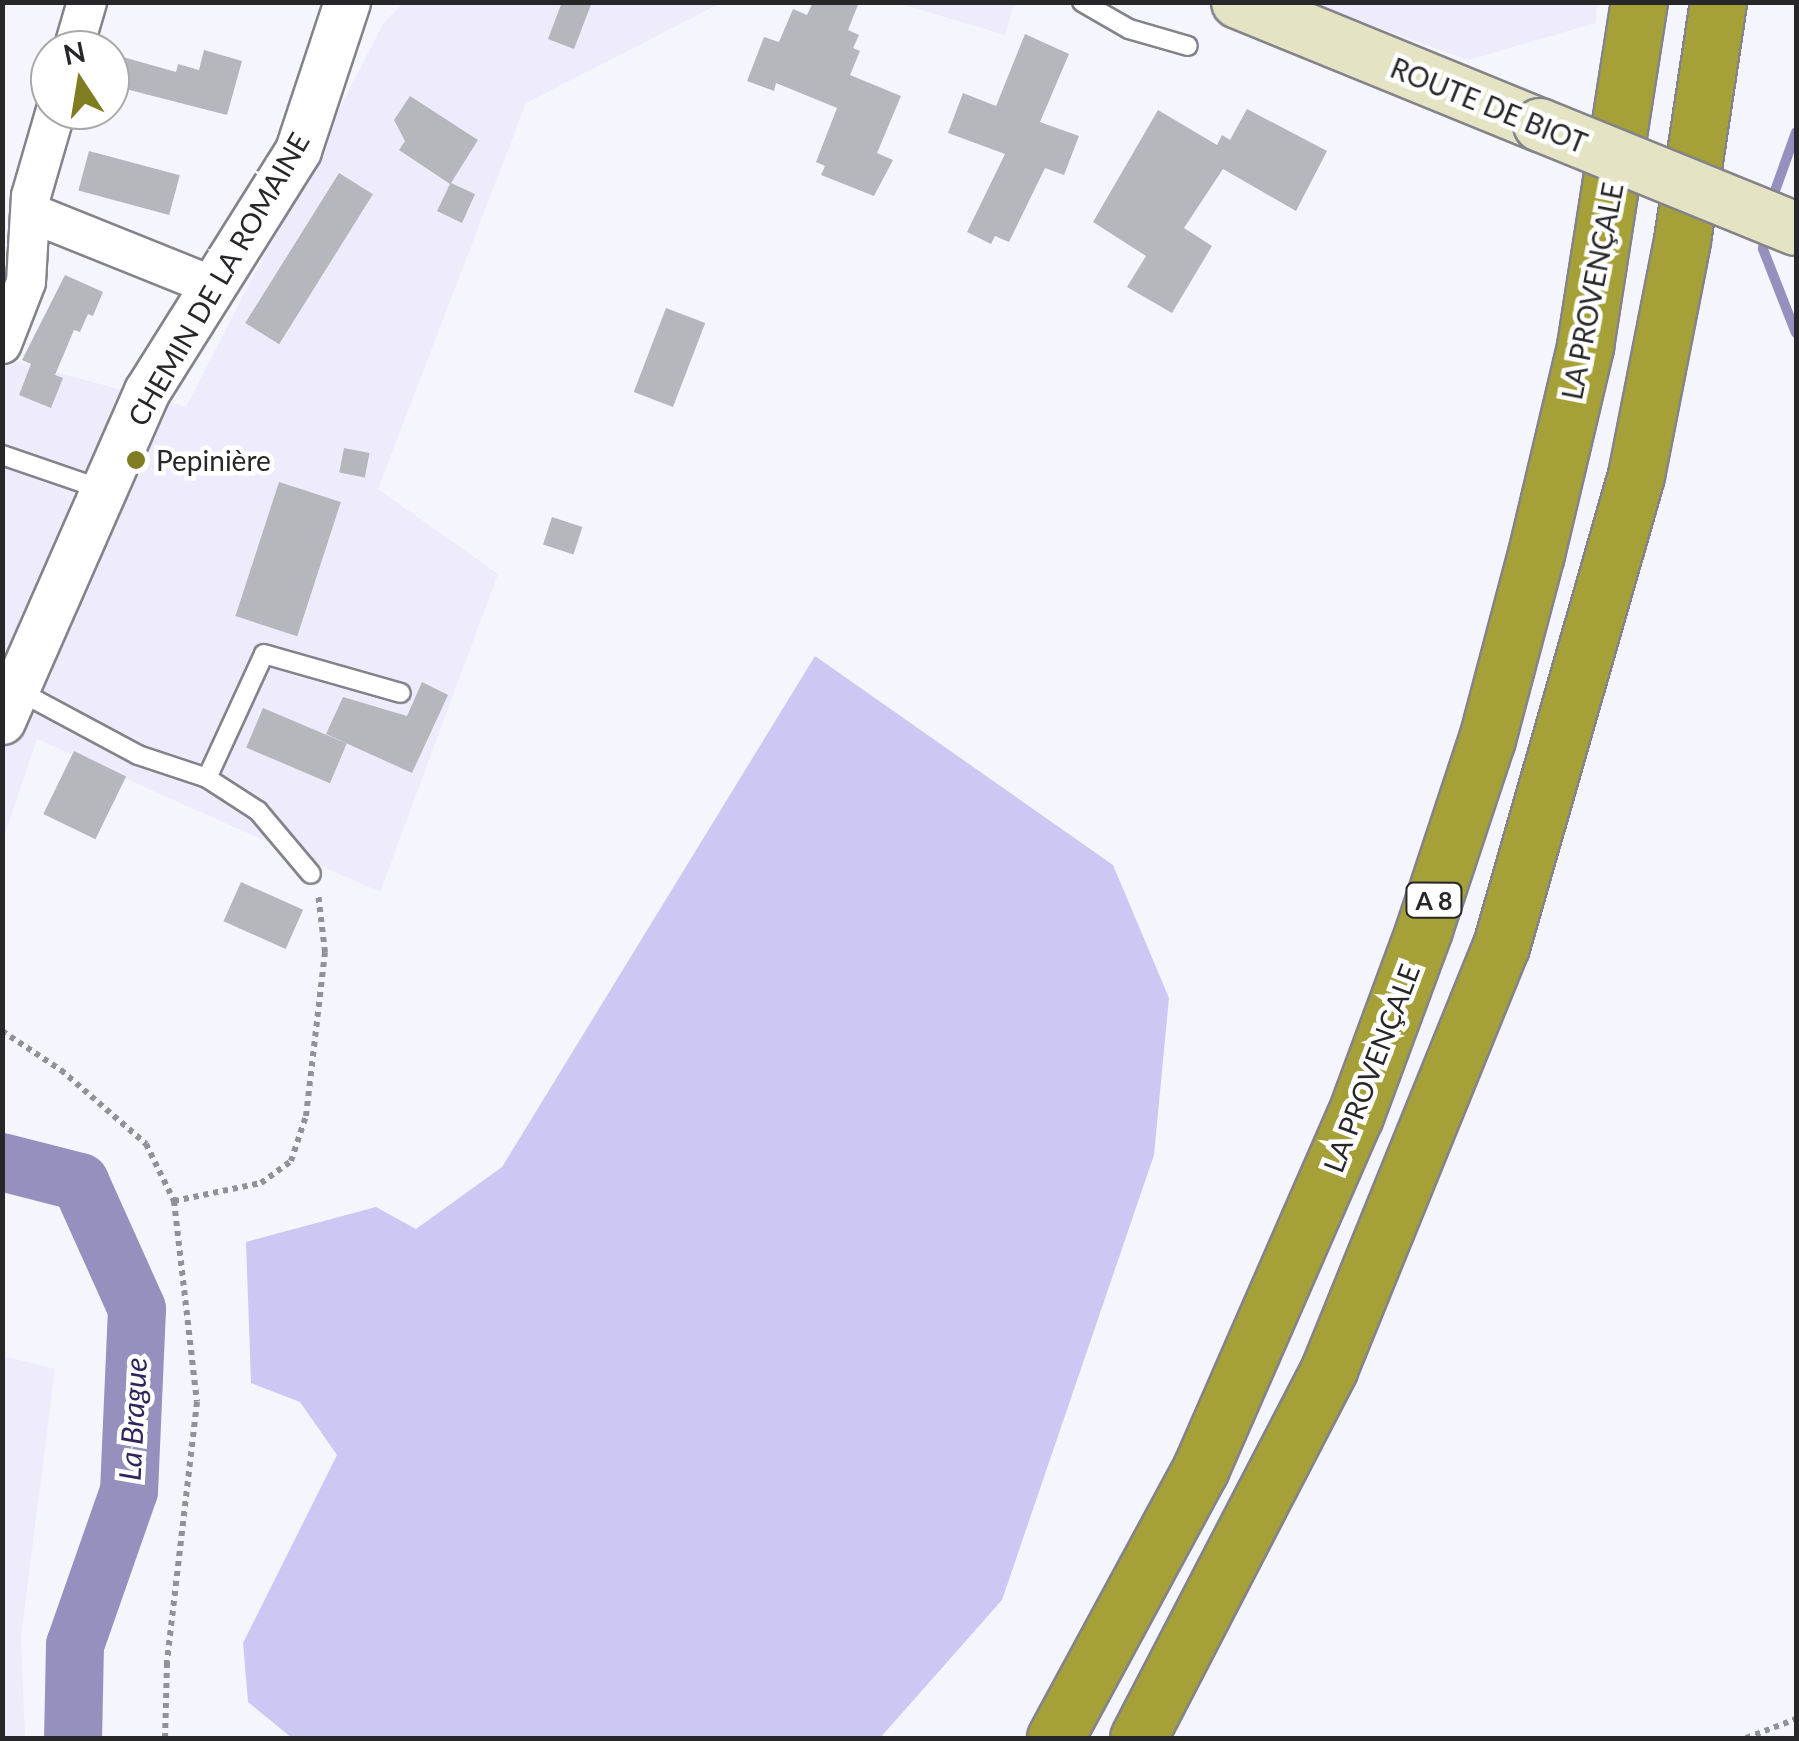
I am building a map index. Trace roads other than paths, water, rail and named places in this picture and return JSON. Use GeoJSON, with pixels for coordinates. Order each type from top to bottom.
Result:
{"type":"FeatureCollection","features":[{"type":"Feature","properties":{"kind":"highway","name":"LA PROVENÇALE"},"geometry":{"type":"LineString","coordinates":[[1055,1738],[1216,1435],[1356,1116],[1424,929],[1487,739],[1541,536],[1584,346],[1640,2]]}},
{"type":"Feature","properties":{"kind":"highway"},"geometry":{"type":"LineString","coordinates":[[1138,1738],[1329,1369],[1501,946],[1636,476],[1682,240],[1718,2]]}},
{"type":"Feature","properties":{"kind":"main road","name":"ROUTE DE BIOT"},"geometry":{"type":"LineString","coordinates":[[1238,2],[1796,229]]}},
{"type":"Feature","properties":{"kind":"street"},"geometry":{"type":"LineString","coordinates":[[79,30],[87,2]]}},
{"type":"Feature","properties":{"kind":"street","name":"CHEMIN DE LA ROMAINE"},"geometry":{"type":"LineString","coordinates":[[326,2],[329,55]]}},
{"type":"Feature","properties":{"kind":"street","name":"CHEMIN DE LA ROMAINE"},"geometry":{"type":"LineString","coordinates":[[10,705],[148,392],[298,150],[347,2]]}},
{"type":"Feature","properties":{"kind":"street"},"geometry":{"type":"LineString","coordinates":[[2,344],[26,282],[30,226],[52,130]]}},
{"type":"Feature","properties":{"kind":"street"},"geometry":{"type":"LineString","coordinates":[[30,226],[206,297]]}},
{"type":"Feature","properties":{"kind":"lane"},"geometry":{"type":"LineString","coordinates":[[1082,2],[1128,29],[1188,46]]}},
{"type":"Feature","properties":{"kind":"lane"},"geometry":{"type":"LineString","coordinates":[[2,455],[103,490]]}},
{"type":"Feature","properties":{"kind":"lane"},"geometry":{"type":"LineString","coordinates":[[206,778],[264,654],[401,693]]}},
{"type":"Feature","properties":{"kind":"lane"},"geometry":{"type":"LineString","coordinates":[[10,705],[206,778],[258,810],[312,874]]}},
{"type":"Feature","properties":{"kind":"waterway"},"geometry":{"type":"LineString","coordinates":[[1771,202],[1796,132]]}},
{"type":"Feature","properties":{"kind":"waterway"},"geometry":{"type":"LineString","coordinates":[[1766,233],[1763,249],[1796,333]]}},
{"type":"Feature","properties":{"kind":"waterway","name":"La Brague"},"geometry":{"type":"LineString","coordinates":[[2,1162],[80,1182],[137,1309],[129,1491],[75,1645],[73,1738]]}},
{"type":"Feature","properties":{"kind":"place","name":"Pepinière"},"geometry":{"type":"Point","coordinates":[136,460]}}]}
